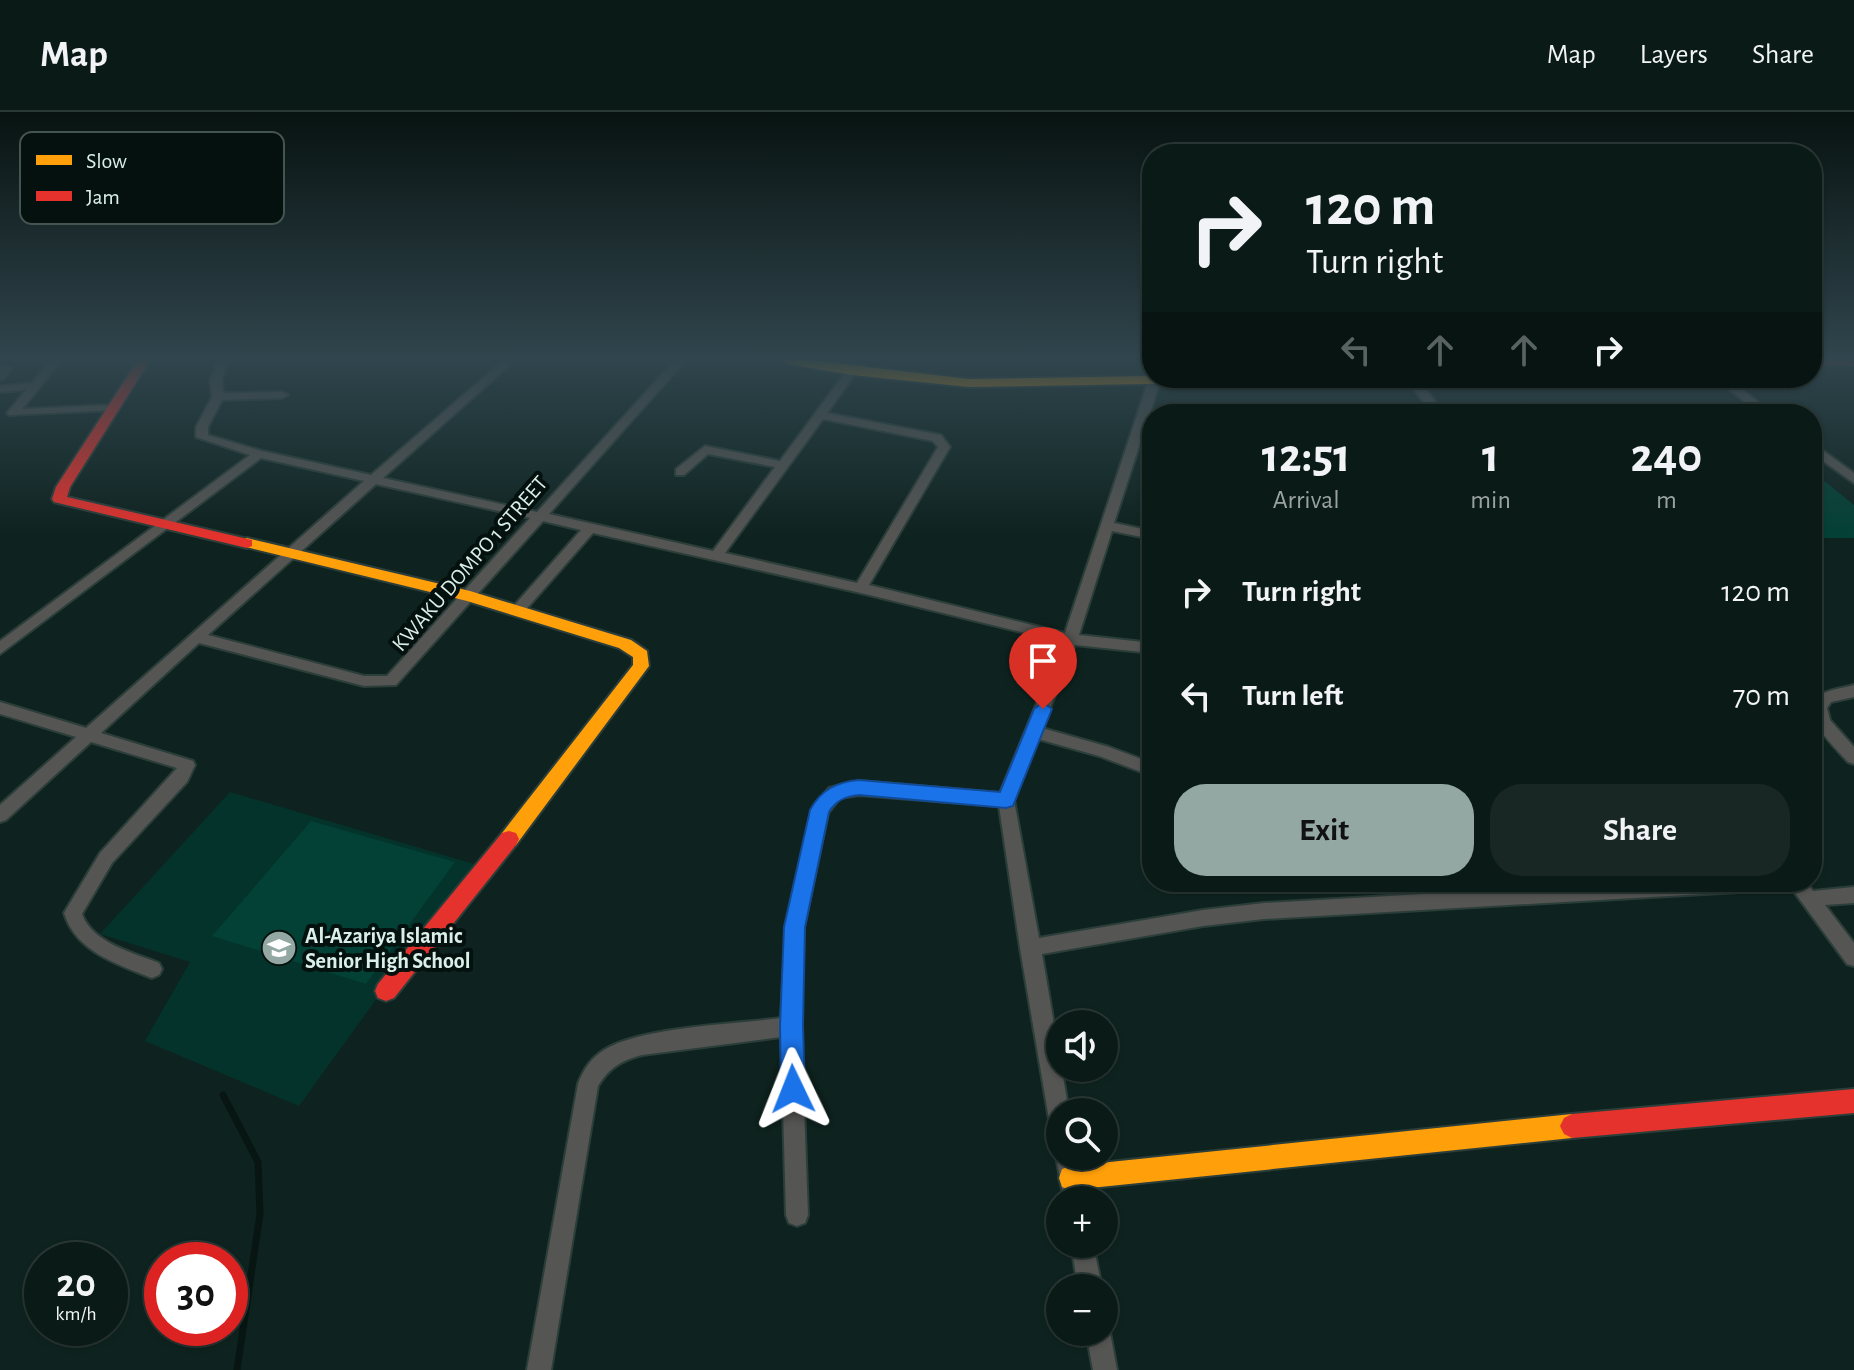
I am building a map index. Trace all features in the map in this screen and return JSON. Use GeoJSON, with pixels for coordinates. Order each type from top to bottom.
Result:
{"type":"FeatureCollection","features":[{"type":"Feature","properties":{"kind":"street"},"geometry":{"type":"LineString","coordinates":[[106,419],[63,487],[59,499],[470,596],[625,644],[641,655],[641,666],[559,777],[386,991]]}},
{"type":"Feature","properties":{"kind":"street"},"geometry":{"type":"LineString","coordinates":[[206,419],[202,437],[259,454],[861,588],[1070,639],[1142,647]]}},
{"type":"Feature","properties":{"kind":"street"},"geometry":{"type":"LineString","coordinates":[[0,815],[290,552],[444,419]]}},
{"type":"Feature","properties":{"kind":"street","name":"KWAKU DOMPO 1 STREET"},"geometry":{"type":"LineString","coordinates":[[197,637],[383,683],[398,676],[627,419]]}},
{"type":"Feature","properties":{"kind":"street"},"geometry":{"type":"LineString","coordinates":[[716,556],[816,419]]}},
{"type":"Feature","properties":{"kind":"street"},"geometry":{"type":"LineString","coordinates":[[838,419],[937,438],[944,447],[861,588]]}},
{"type":"Feature","properties":{"kind":"street"},"geometry":{"type":"LineString","coordinates":[[1056,1098],[1006,800],[1070,639],[1142,420]]}},
{"type":"Feature","properties":{"kind":"street"},"geometry":{"type":"LineString","coordinates":[[680,472],[705,450],[783,465]]}},
{"type":"Feature","properties":{"kind":"street"},"geometry":{"type":"LineString","coordinates":[[0,649],[259,454]]}},
{"type":"Feature","properties":{"kind":"street"},"geometry":{"type":"LineString","coordinates":[[1822,455],[1854,479]]}},
{"type":"Feature","properties":{"kind":"street"},"geometry":{"type":"LineString","coordinates":[[1108,526],[1142,533]]}},
{"type":"Feature","properties":{"kind":"street"},"geometry":{"type":"LineString","coordinates":[[517,611],[590,528]]}},
{"type":"Feature","properties":{"kind":"street"},"geometry":{"type":"LineString","coordinates":[[1822,703],[1826,698],[1854,691]]}},
{"type":"Feature","properties":{"kind":"street"},"geometry":{"type":"LineString","coordinates":[[0,708],[187,765],[181,777],[106,858],[73,913],[74,922],[96,942],[152,969]]}},
{"type":"Feature","properties":{"kind":"street"},"geometry":{"type":"LineString","coordinates":[[1822,718],[1854,758]]}},
{"type":"Feature","properties":{"kind":"street"},"geometry":{"type":"LineString","coordinates":[[1034,732],[1103,751],[1142,766]]}},
{"type":"Feature","properties":{"kind":"street"},"geometry":{"type":"LineString","coordinates":[[797,1215],[791,1026],[795,927],[820,810],[826,799],[845,789],[859,788],[1006,800]]}},
{"type":"Feature","properties":{"kind":"street"},"geometry":{"type":"LineString","coordinates":[[1029,948],[1203,918],[1264,911],[1598,892]]}},
{"type":"Feature","properties":{"kind":"street"},"geometry":{"type":"LineString","coordinates":[[1804,892],[1854,958]]}},
{"type":"Feature","properties":{"kind":"street"},"geometry":{"type":"LineString","coordinates":[[1809,899],[1854,895]]}},
{"type":"Feature","properties":{"kind":"street"},"geometry":{"type":"LineString","coordinates":[[539,1370],[588,1084],[597,1066],[619,1051],[642,1045],[791,1026]]}},
{"type":"Feature","properties":{"kind":"street"},"geometry":{"type":"LineString","coordinates":[[1071,1178],[1527,1130],[1854,1101]]}},
{"type":"Feature","properties":{"kind":"street"},"geometry":{"type":"LineString","coordinates":[[1101,1346],[1105,1370]]}},
{"type":"Feature","properties":{"kind":"shaded area"},"geometry":{"type":"Polygon","coordinates":[[[1822,479],[1854,505],[1854,538],[1822,538],[1822,479]]]}},
{"type":"Feature","properties":{"kind":"shaded area","name":"Al-Azariya Islamic Senior High School"},"geometry":{"type":"Polygon","coordinates":[[[230,792],[474,864],[299,1106],[145,1041],[190,962],[100,934],[230,792]]]}},
{"type":"Feature","properties":{"kind":"shaded area"},"geometry":{"type":"Polygon","coordinates":[[[311,821],[455,862],[366,984],[212,936],[311,821]]]}},
{"type":"Feature","properties":{"kind":"waterway"},"geometry":{"type":"LineString","coordinates":[[223,1095],[258,1162],[260,1214],[237,1370]]}},
{"type":"Feature","properties":{"kind":"traffic: slow"},"geometry":{"type":"LineString","coordinates":[[247,543],[470,596],[625,644],[641,655],[641,666],[509,839]]}},
{"type":"Feature","properties":{"kind":"traffic: slow"},"geometry":{"type":"LineString","coordinates":[[1071,1178],[1572,1126]]}},
{"type":"Feature","properties":{"kind":"traffic: jam"},"geometry":{"type":"LineString","coordinates":[[107,419],[63,487],[59,499],[247,543]]}},
{"type":"Feature","properties":{"kind":"traffic: jam"},"geometry":{"type":"LineString","coordinates":[[386,991],[509,839]]}},
{"type":"Feature","properties":{"kind":"traffic: jam"},"geometry":{"type":"LineString","coordinates":[[1572,1126],[1854,1101]]}},
{"type":"Feature","properties":{"kind":"place","name":"Al-Azariya Islamic Senior High School"},"geometry":{"type":"Point","coordinates":[279,948]}},
{"type":"Feature","properties":{"kind":"route"},"geometry":{"type":"LineString","coordinates":[[793,1089],[791,1026],[795,927],[820,810],[826,799],[845,789],[859,788],[1006,800],[1043,709]]}}]}
